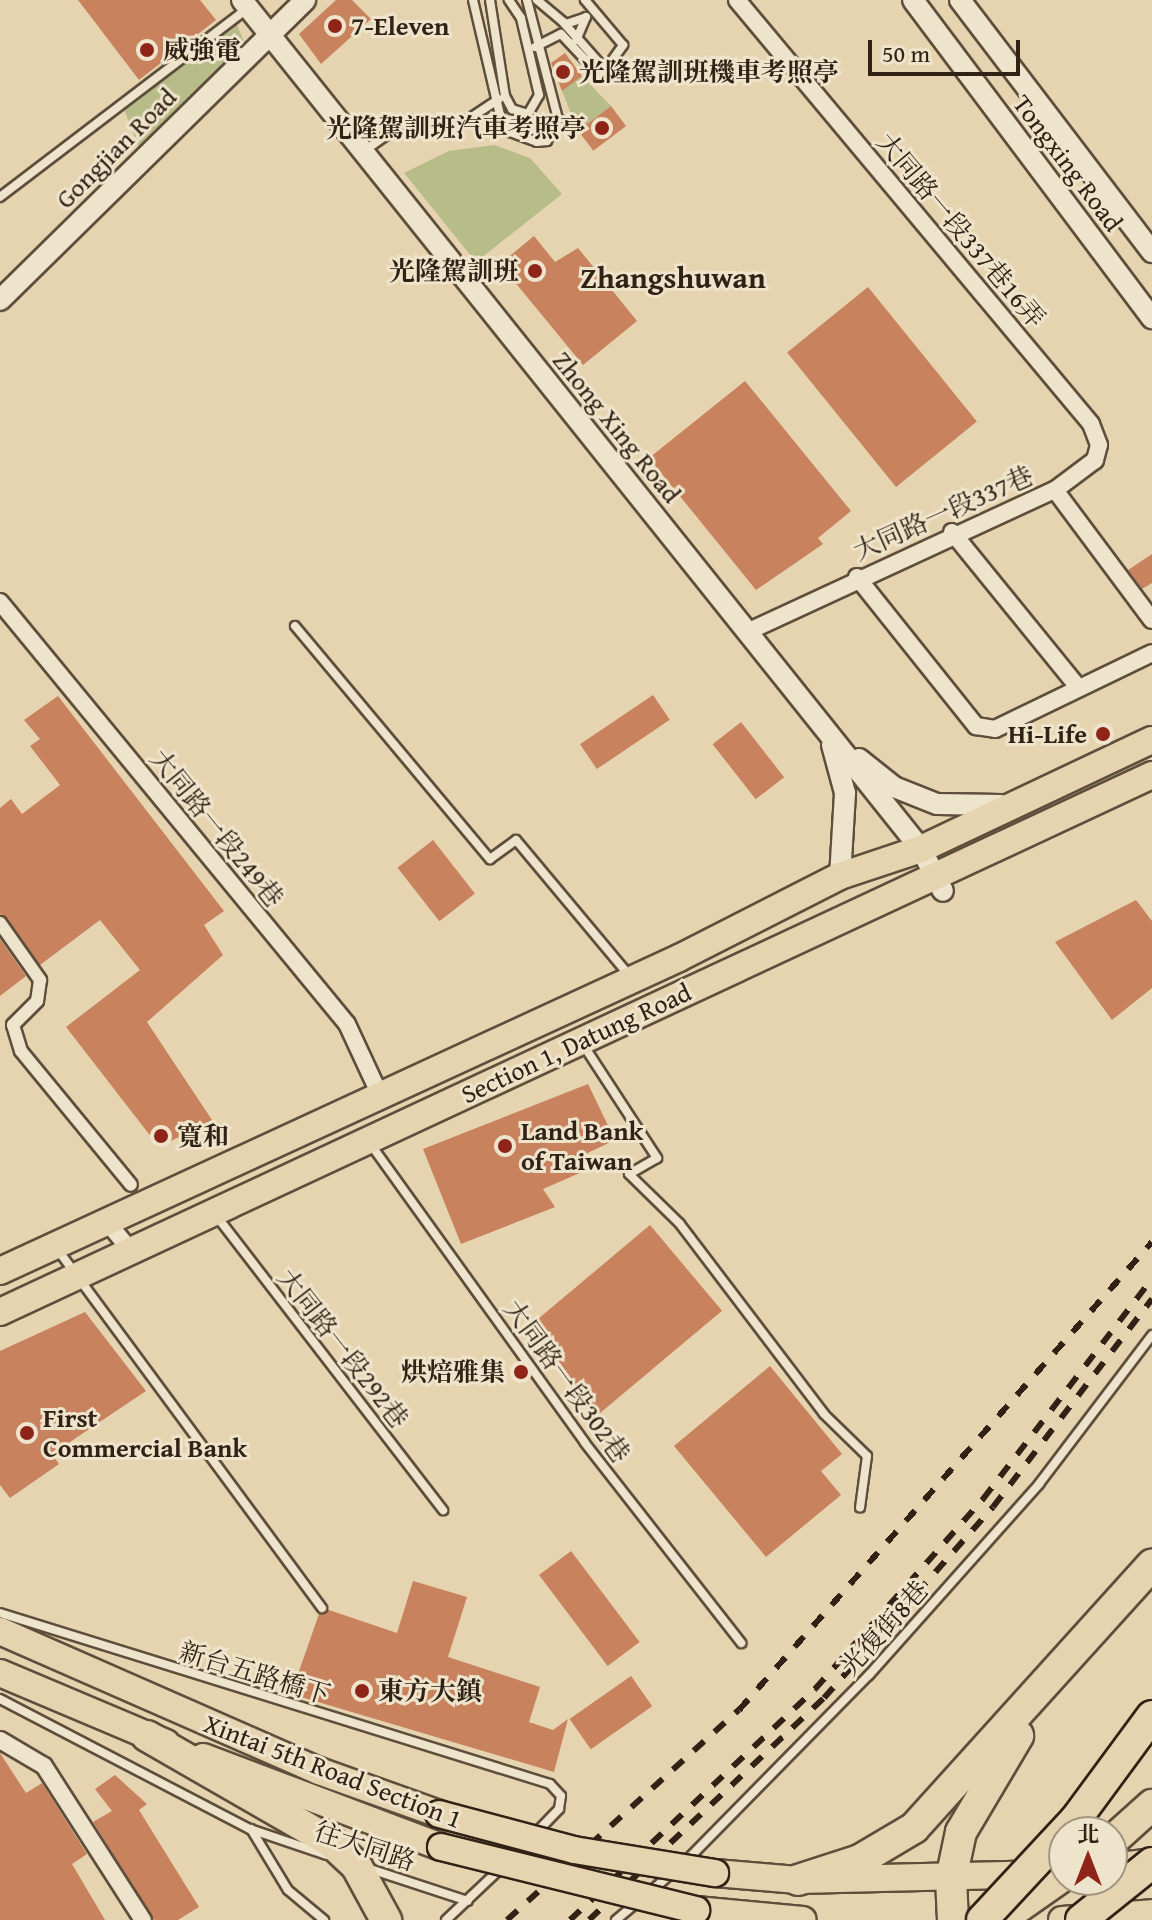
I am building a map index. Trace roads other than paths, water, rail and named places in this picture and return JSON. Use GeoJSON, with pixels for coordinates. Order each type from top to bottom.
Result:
{"type":"FeatureCollection","features":[{"type":"Feature","properties":{"kind":"highway"},"geometry":{"type":"LineString","coordinates":[[798,1880],[860,1860],[914,1828],[1061,1670],[1152,1565]]}},
{"type":"Feature","properties":{"kind":"highway"},"geometry":{"type":"LineString","coordinates":[[953,1920],[951,1879],[961,1832],[1061,1670]]}},
{"type":"Feature","properties":{"kind":"highway"},"geometry":{"type":"LineString","coordinates":[[982,1920],[1076,1819],[1152,1716]]}},
{"type":"Feature","properties":{"kind":"highway"},"geometry":{"type":"LineString","coordinates":[[147,1736],[331,1842],[354,1863],[381,1908]]}},
{"type":"Feature","properties":{"kind":"highway"},"geometry":{"type":"LineString","coordinates":[[1128,1827],[1152,1805]]}},
{"type":"Feature","properties":{"kind":"highway"},"geometry":{"type":"LineString","coordinates":[[1081,1920],[1152,1863]]}},
{"type":"Feature","properties":{"kind":"highway"},"geometry":{"type":"LineString","coordinates":[[1000,1920],[1048,1885]]}},
{"type":"Feature","properties":{"kind":"main road","name":"Section 1, Datung Road"},"geometry":{"type":"LineString","coordinates":[[0,1271],[679,958],[840,876],[921,849],[1152,740]]}},
{"type":"Feature","properties":{"kind":"main road","name":"Section 1, Datung Road"},"geometry":{"type":"LineString","coordinates":[[0,1312],[694,988],[940,882],[1152,775]]}},
{"type":"Feature","properties":{"kind":"main road"},"geometry":{"type":"LineString","coordinates":[[679,958],[694,988]]}},
{"type":"Feature","properties":{"kind":"main road","name":"Xintai 5th Road Section 1"},"geometry":{"type":"LineString","coordinates":[[0,1631],[290,1759],[439,1814],[574,1850],[715,1873],[798,1880],[951,1879],[1048,1874]]}},
{"type":"Feature","properties":{"kind":"main road","name":"Xintai 5th Road Section 1"},"geometry":{"type":"LineString","coordinates":[[0,1673],[147,1736],[441,1847],[696,1910],[803,1920]]}},
{"type":"Feature","properties":{"kind":"main road"},"geometry":{"type":"LineString","coordinates":[[1128,1865],[1152,1863]]}},
{"type":"Feature","properties":{"kind":"main road"},"geometry":{"type":"LineString","coordinates":[[1062,1920],[1152,1913]]}},
{"type":"Feature","properties":{"kind":"street","name":"Gongjian Road"},"geometry":{"type":"LineString","coordinates":[[0,300],[305,0]]}},
{"type":"Feature","properties":{"kind":"street","name":"大同路一段337巷16弄"},"geometry":{"type":"LineString","coordinates":[[737,0],[1091,424],[1099,445],[1095,460],[1055,490]]}},
{"type":"Feature","properties":{"kind":"street","name":"Tongxing Road"},"geometry":{"type":"LineString","coordinates":[[913,0],[1152,318]]}},
{"type":"Feature","properties":{"kind":"street","name":"Tongxing Road"},"geometry":{"type":"LineString","coordinates":[[960,0],[1152,252]]}},
{"type":"Feature","properties":{"kind":"street","name":"Zhong Xing Road"},"geometry":{"type":"LineString","coordinates":[[245,4],[921,849],[940,882]]}},
{"type":"Feature","properties":{"kind":"street","name":"大同路一段337巷"},"geometry":{"type":"LineString","coordinates":[[747,632],[952,532],[1055,490],[1152,620]]}},
{"type":"Feature","properties":{"kind":"street"},"geometry":{"type":"LineString","coordinates":[[952,532],[1078,687]]}},
{"type":"Feature","properties":{"kind":"street"},"geometry":{"type":"LineString","coordinates":[[857,577],[976,726],[995,729],[1152,653]]}},
{"type":"Feature","properties":{"kind":"street","name":"大同路一段249巷"},"geometry":{"type":"LineString","coordinates":[[0,602],[347,1024],[380,1095]]}},
{"type":"Feature","properties":{"kind":"street"},"geometry":{"type":"LineString","coordinates":[[828,734],[894,787],[937,804],[981,810],[1030,797]]}},
{"type":"Feature","properties":{"kind":"street"},"geometry":{"type":"LineString","coordinates":[[828,734],[845,793],[840,876]]}},
{"type":"Feature","properties":{"kind":"street"},"geometry":{"type":"LineString","coordinates":[[0,923],[40,980],[37,1001],[13,1025],[21,1051],[131,1185]]}},
{"type":"Feature","properties":{"kind":"street"},"geometry":{"type":"LineString","coordinates":[[107,1222],[130,1249]]}},
{"type":"Feature","properties":{"kind":"street"},"geometry":{"type":"LineString","coordinates":[[0,1740],[44,1766],[143,1920]]}},
{"type":"Feature","properties":{"kind":"lane"},"geometry":{"type":"LineString","coordinates":[[473,0],[496,102],[510,132],[547,141],[558,119],[527,0]]}},
{"type":"Feature","properties":{"kind":"lane"},"geometry":{"type":"LineString","coordinates":[[490,0],[502,86],[512,109],[533,112],[539,95],[532,63],[509,0]]}},
{"type":"Feature","properties":{"kind":"lane"},"geometry":{"type":"LineString","coordinates":[[537,0],[562,21],[596,63],[610,64]]}},
{"type":"Feature","properties":{"kind":"lane"},"geometry":{"type":"LineString","coordinates":[[532,63],[538,44],[561,34],[592,67],[610,64],[623,45],[585,0]]}},
{"type":"Feature","properties":{"kind":"lane"},"geometry":{"type":"LineString","coordinates":[[0,197],[245,4]]}},
{"type":"Feature","properties":{"kind":"lane"},"geometry":{"type":"LineString","coordinates":[[562,21],[586,17],[576,40]]}},
{"type":"Feature","properties":{"kind":"lane"},"geometry":{"type":"LineString","coordinates":[[363,151],[409,119],[452,130],[496,102],[502,86]]}},
{"type":"Feature","properties":{"kind":"lane"},"geometry":{"type":"LineString","coordinates":[[295,626],[490,859],[516,840],[632,979]]}},
{"type":"Feature","properties":{"kind":"lane"},"geometry":{"type":"LineString","coordinates":[[582,1041],[657,1158],[629,1174],[680,1224],[824,1414],[867,1456],[860,1508]]}},
{"type":"Feature","properties":{"kind":"lane","name":"大同路一段302巷"},"geometry":{"type":"LineString","coordinates":[[366,1139],[585,1443],[741,1643]]}},
{"type":"Feature","properties":{"kind":"lane","name":"大同路一段292巷"},"geometry":{"type":"LineString","coordinates":[[212,1211],[443,1510]]}},
{"type":"Feature","properties":{"kind":"lane"},"geometry":{"type":"LineString","coordinates":[[55,1246],[322,1608]]}},
{"type":"Feature","properties":{"kind":"lane","name":"光復街8巷"},"geometry":{"type":"LineString","coordinates":[[616,1920],[721,1831],[869,1675],[1039,1484],[1152,1335]]}},
{"type":"Feature","properties":{"kind":"lane","name":"新台五路橋下"},"geometry":{"type":"LineString","coordinates":[[0,1613],[550,1784],[561,1796],[559,1809],[446,1920]]}},
{"type":"Feature","properties":{"kind":"lane"},"geometry":{"type":"LineString","coordinates":[[0,1699],[250,1829],[288,1890],[324,1920]]}},
{"type":"Feature","properties":{"kind":"lane","name":"往大同路"},"geometry":{"type":"LineString","coordinates":[[250,1829],[468,1901]]}},
{"type":"Feature","properties":{"kind":"railway"},"geometry":{"type":"LineString","coordinates":[[507,1920],[739,1710],[1152,1242]]}},
{"type":"Feature","properties":{"kind":"railway"},"geometry":{"type":"LineString","coordinates":[[570,1920],[815,1689],[983,1499],[1152,1279]]}},
{"type":"Feature","properties":{"kind":"railway"},"geometry":{"type":"LineString","coordinates":[[589,1920],[824,1698],[993,1507],[1152,1299]]}},
{"type":"Feature","properties":{"kind":"place","name":"7-Eleven"},"geometry":{"type":"Point","coordinates":[335,26]}},
{"type":"Feature","properties":{"kind":"place","name":"威強電"},"geometry":{"type":"Point","coordinates":[147,50]}},
{"type":"Feature","properties":{"kind":"place","name":"光隆駕訓班機車考照亭"},"geometry":{"type":"Point","coordinates":[563,72]}},
{"type":"Feature","properties":{"kind":"place","name":"光隆駕訓班汽車考照亭"},"geometry":{"type":"Point","coordinates":[602,128]}},
{"type":"Feature","properties":{"kind":"place","name":"光隆駕訓班"},"geometry":{"type":"Point","coordinates":[535,271]}},
{"type":"Feature","properties":{"kind":"place","name":"Hi-Life"},"geometry":{"type":"Point","coordinates":[1103,734]}},
{"type":"Feature","properties":{"kind":"place","name":"寬和"},"geometry":{"type":"Point","coordinates":[161,1136]}},
{"type":"Feature","properties":{"kind":"place","name":"Land Bank of Taiwan"},"geometry":{"type":"Point","coordinates":[505,1146]}},
{"type":"Feature","properties":{"kind":"place","name":"烘焙雅集"},"geometry":{"type":"Point","coordinates":[521,1372]}},
{"type":"Feature","properties":{"kind":"place","name":"First Commercial Bank"},"geometry":{"type":"Point","coordinates":[27,1433]}},
{"type":"Feature","properties":{"kind":"place","name":"東方大鎮"},"geometry":{"type":"Point","coordinates":[362,1691]}},
{"type":"Feature","properties":{"kind":"district","name":"Zhangshuwan"},"geometry":{"type":"Point","coordinates":[673,277]}}]}
